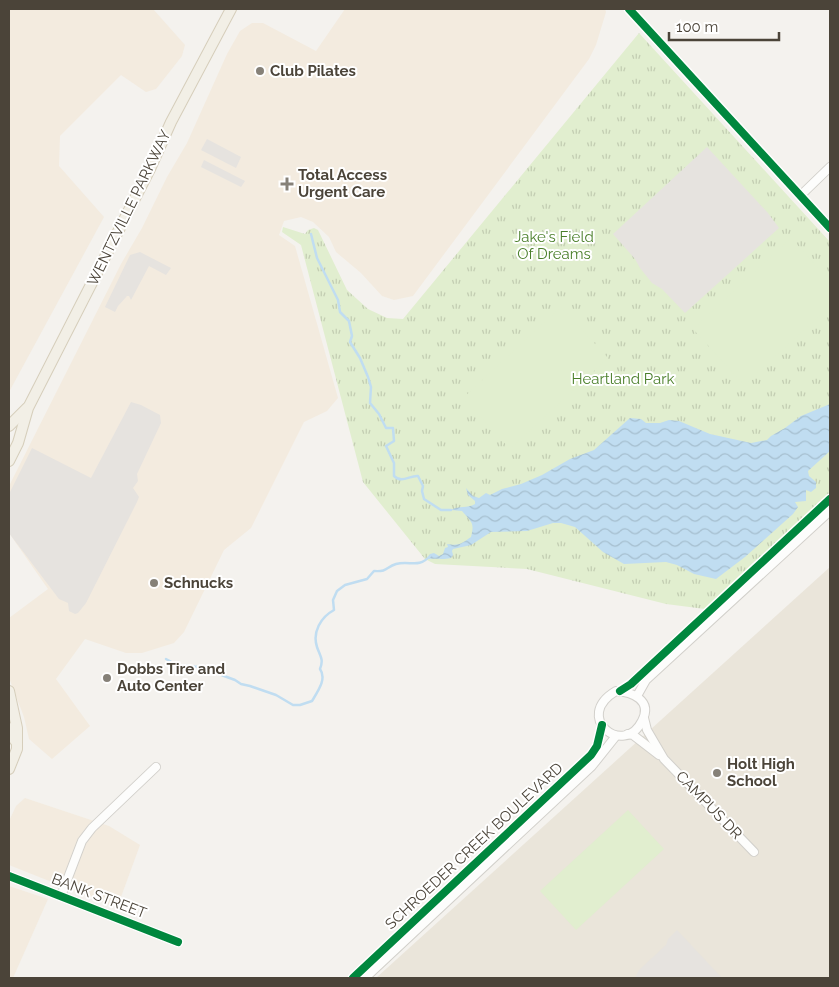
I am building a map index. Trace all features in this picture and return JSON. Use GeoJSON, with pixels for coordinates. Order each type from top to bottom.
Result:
{"type":"FeatureCollection","features":[{"type":"Feature","properties":{"kind":"main road","name":"WENTZVILLE PARKWAY"},"geometry":{"type":"LineString","coordinates":[[9,461],[18,443],[28,408],[231,9]]}},
{"type":"Feature","properties":{"kind":"main road","name":"WENTZVILLE PARKWAY"},"geometry":{"type":"LineString","coordinates":[[9,426],[28,408]]}},
{"type":"Feature","properties":{"kind":"main road"},"geometry":{"type":"LineString","coordinates":[[9,692],[16,720],[17,743],[17,750],[9,769]]}},
{"type":"Feature","properties":{"kind":"main road"},"geometry":{"type":"LineString","coordinates":[[9,728],[10,734],[17,743]]}},
{"type":"Feature","properties":{"kind":"street"},"geometry":{"type":"LineString","coordinates":[[629,9],[830,228]]}},
{"type":"Feature","properties":{"kind":"street"},"geometry":{"type":"LineString","coordinates":[[800,195],[830,168]]}},
{"type":"Feature","properties":{"kind":"street"},"geometry":{"type":"LineString","coordinates":[[620,691],[630,684],[830,499]]}},
{"type":"Feature","properties":{"kind":"street"},"geometry":{"type":"LineString","coordinates":[[637,696],[646,680],[830,511]]}},
{"type":"Feature","properties":{"kind":"street"},"geometry":{"type":"LineString","coordinates":[[616,691],[630,692],[637,696],[642,701],[644,718],[637,728],[628,734],[616,736],[607,732],[599,716],[602,701],[616,691]]}},
{"type":"Feature","properties":{"kind":"street","name":"CAMPUS DR"},"geometry":{"type":"LineString","coordinates":[[644,718],[647,730],[664,758]]}},
{"type":"Feature","properties":{"kind":"street","name":"SCHROEDER CREEK BOULEVARD"},"geometry":{"type":"LineString","coordinates":[[353,978],[591,755],[597,746],[602,725]]}},
{"type":"Feature","properties":{"kind":"street","name":"CAMPUS DR"},"geometry":{"type":"LineString","coordinates":[[628,734],[633,735],[664,758],[754,852]]}},
{"type":"Feature","properties":{"kind":"street","name":"SCHROEDER CREEK BOULEVARD"},"geometry":{"type":"LineString","coordinates":[[365,978],[592,766],[616,736]]}},
{"type":"Feature","properties":{"kind":"street"},"geometry":{"type":"LineString","coordinates":[[61,896],[82,841],[92,828],[156,767]]}},
{"type":"Feature","properties":{"kind":"street","name":"BANK STREET"},"geometry":{"type":"LineString","coordinates":[[9,876],[178,942]]}},
{"type":"Feature","properties":{"kind":"shaded area"},"geometry":{"type":"Polygon","coordinates":[[[9,9],[153,9],[185,45],[182,56],[156,89],[146,92],[121,75],[60,136],[59,166],[104,217],[9,392],[9,9]]]}},
{"type":"Feature","properties":{"kind":"shaded area"},"geometry":{"type":"Polygon","coordinates":[[[345,9],[605,9],[606,12],[596,45],[589,59],[413,296],[394,300],[382,296],[361,273],[336,252],[329,237],[313,222],[301,217],[284,221],[279,235],[295,246],[338,398],[327,411],[304,422],[251,528],[224,550],[184,632],[174,643],[142,653],[126,653],[85,639],[56,679],[90,726],[52,759],[29,739],[24,717],[9,678],[9,618],[48,589],[9,533],[9,486],[121,264],[187,143],[227,54],[240,31],[252,23],[263,23],[316,51],[345,9]]]}},
{"type":"Feature","properties":{"kind":"shaded area"},"geometry":{"type":"Polygon","coordinates":[[[207,139],[241,157],[236,168],[201,150],[207,139]]]}},
{"type":"Feature","properties":{"kind":"shaded area"},"geometry":{"type":"Polygon","coordinates":[[[707,147],[768,213],[779,228],[685,313],[662,289],[652,283],[635,259],[613,234],[707,147]]]}},
{"type":"Feature","properties":{"kind":"shaded area"},"geometry":{"type":"Polygon","coordinates":[[[204,160],[245,181],[241,187],[201,167],[204,160]]]}},
{"type":"Feature","properties":{"kind":"shaded area"},"geometry":{"type":"Polygon","coordinates":[[[140,252],[171,268],[166,275],[149,266],[131,300],[127,296],[115,312],[105,307],[130,255],[140,252]]]}},
{"type":"Feature","properties":{"kind":"shaded area"},"geometry":{"type":"Polygon","coordinates":[[[131,402],[160,415],[161,423],[137,474],[138,481],[133,488],[139,497],[137,502],[86,603],[75,614],[69,611],[68,603],[59,599],[9,533],[9,494],[32,448],[91,478],[131,402]]]}},
{"type":"Feature","properties":{"kind":"shaded area","name":"Holt High School"},"geometry":{"type":"Polygon","coordinates":[[[830,567],[830,978],[376,978],[830,567]]]}},
{"type":"Feature","properties":{"kind":"shaded area"},"geometry":{"type":"Polygon","coordinates":[[[25,798],[109,826],[140,845],[117,908],[9,865],[9,821],[16,806],[25,798]]]}},
{"type":"Feature","properties":{"kind":"shaded area"},"geometry":{"type":"Polygon","coordinates":[[[9,886],[48,899],[13,978],[9,978],[9,886]]]}},
{"type":"Feature","properties":{"kind":"shaded area"},"geometry":{"type":"Polygon","coordinates":[[[677,930],[722,978],[635,978],[639,970],[666,945],[668,939],[677,930]]]}},
{"type":"Feature","properties":{"kind":"green space","name":"Heartland Park"},"geometry":{"type":"Polygon","coordinates":[[[639,33],[830,242],[830,494],[705,609],[666,604],[527,569],[435,564],[425,559],[363,482],[301,245],[282,232],[283,227],[305,234],[308,230],[314,228],[318,230],[347,290],[368,309],[387,318],[403,319],[639,33]]]}},
{"type":"Feature","properties":{"kind":"green space"},"geometry":{"type":"Polygon","coordinates":[[[791,238],[830,281],[830,306],[744,385],[693,329],[791,238]]]}},
{"type":"Feature","properties":{"kind":"green space"},"geometry":{"type":"Polygon","coordinates":[[[561,307],[608,358],[510,449],[463,398],[561,307]]]}},
{"type":"Feature","properties":{"kind":"green space"},"geometry":{"type":"Polygon","coordinates":[[[628,810],[664,849],[576,930],[540,891],[628,810]]]}},
{"type":"Feature","properties":{"kind":"water"},"geometry":{"type":"Polygon","coordinates":[[[830,404],[830,451],[808,471],[809,476],[816,482],[816,488],[811,492],[806,490],[806,501],[795,502],[798,507],[793,514],[745,557],[716,579],[694,574],[677,565],[666,562],[624,564],[603,552],[575,527],[561,523],[553,523],[527,531],[491,532],[471,545],[453,549],[451,558],[428,559],[430,554],[434,553],[439,556],[443,554],[445,548],[448,547],[447,544],[460,544],[471,537],[473,528],[470,520],[462,511],[451,510],[475,504],[475,501],[468,495],[466,488],[473,496],[479,498],[486,493],[490,495],[502,489],[521,484],[542,475],[570,459],[594,450],[630,418],[641,419],[646,423],[660,423],[669,420],[679,421],[710,434],[751,443],[767,440],[801,416],[830,404]]]}},
{"type":"Feature","properties":{"kind":"waterway"},"geometry":{"type":"LineString","coordinates":[[311,234],[317,258],[338,300],[340,312],[349,321],[352,336],[350,342],[360,358],[371,387],[370,403],[379,414],[386,428],[393,428],[394,441],[386,446],[394,463],[394,476],[400,479],[418,476],[423,486],[424,499],[441,510],[451,510]]}},
{"type":"Feature","properties":{"kind":"waterway"},"geometry":{"type":"LineString","coordinates":[[166,659],[177,665],[198,667],[206,673],[216,673],[241,684],[276,695],[293,705],[312,701],[321,685],[323,677],[320,669],[322,660],[316,641],[317,631],[325,617],[334,610],[333,600],[337,591],[345,585],[367,579],[374,571],[384,570],[401,563],[422,562],[430,556]]}},
{"type":"Feature","properties":{"kind":"cycle path"},"geometry":{"type":"LineString","coordinates":[[629,9],[830,228]]}},
{"type":"Feature","properties":{"kind":"cycle path"},"geometry":{"type":"LineString","coordinates":[[620,691],[631,684],[830,499]]}},
{"type":"Feature","properties":{"kind":"cycle path"},"geometry":{"type":"LineString","coordinates":[[353,978],[591,755],[597,746],[602,725]]}},
{"type":"Feature","properties":{"kind":"cycle path"},"geometry":{"type":"LineString","coordinates":[[9,876],[178,942]]}},
{"type":"Feature","properties":{"kind":"place","name":"Club Pilates"},"geometry":{"type":"Point","coordinates":[260,71]}},
{"type":"Feature","properties":{"kind":"place","name":"Total Access Urgent Care"},"geometry":{"type":"Point","coordinates":[287,184]}},
{"type":"Feature","properties":{"kind":"place","name":"Schnucks"},"geometry":{"type":"Point","coordinates":[154,583]}},
{"type":"Feature","properties":{"kind":"place","name":"Dobbs Tire and Auto Center"},"geometry":{"type":"Point","coordinates":[107,678]}},
{"type":"Feature","properties":{"kind":"place","name":"Holt High School"},"geometry":{"type":"Point","coordinates":[717,773]}},
{"type":"Feature","properties":{"kind":"park label","name":"Jake's Field Of Dreams"},"geometry":{"type":"Point","coordinates":[554,246]}}]}
